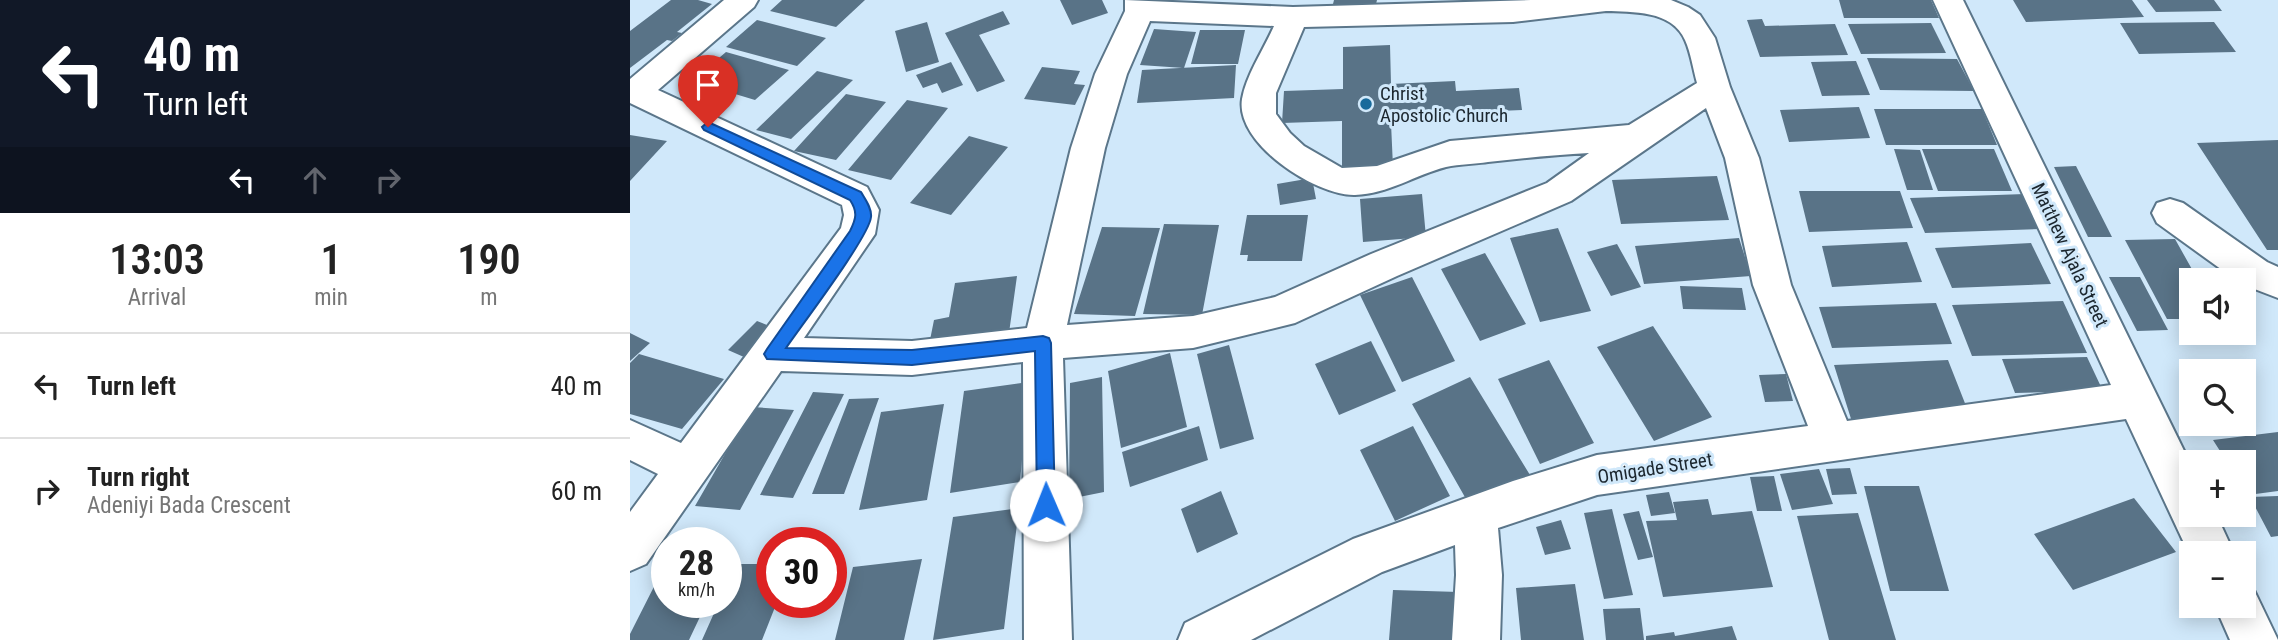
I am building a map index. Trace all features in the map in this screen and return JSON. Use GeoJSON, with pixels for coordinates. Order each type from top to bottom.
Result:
{"type":"FeatureCollection","features":[{"type":"Feature","properties":{"kind":"street"},"geometry":{"type":"LineString","coordinates":[[630,549],[857,234],[864,218],[862,206],[855,196],[632,91],[743,0]]}},
{"type":"Feature","properties":{"kind":"street","name":"Matthew Ajala Street"},"geometry":{"type":"LineString","coordinates":[[1948,0],[2000,101],[2179,485]]}},
{"type":"Feature","properties":{"kind":"street"},"geometry":{"type":"LineString","coordinates":[[1048,640],[1043,343],[1088,148],[1111,74],[1140,5],[1293,17],[1513,12],[1606,1],[1654,4],[1689,22],[1700,38],[1714,87],[1742,158],[1772,285],[1835,443]]}},
{"type":"Feature","properties":{"kind":"street"},"geometry":{"type":"LineString","coordinates":[[1293,17],[1258,101],[1259,117],[1268,133],[1291,154],[1350,183],[1396,176],[1444,155],[1525,145],[1636,137]]}},
{"type":"Feature","properties":{"kind":"street"},"geometry":{"type":"LineString","coordinates":[[772,354],[912,358],[1043,343],[1193,332],[1281,312],[1384,265],[1559,192],[1636,137],[1714,87]]}},
{"type":"Feature","properties":{"kind":"street"},"geometry":{"type":"LineString","coordinates":[[2170,213],[2254,273],[2278,283]]}},
{"type":"Feature","properties":{"kind":"street","name":"Omigade Street"},"geometry":{"type":"LineString","coordinates":[[1202,640],[1369,555],[1597,475],[2137,399]]}},
{"type":"Feature","properties":{"kind":"street"},"geometry":{"type":"LineString","coordinates":[[630,439],[688,468]]}},
{"type":"Feature","properties":{"kind":"street"},"geometry":{"type":"LineString","coordinates":[[1475,516],[1479,575],[1476,640]]}},
{"type":"Feature","properties":{"kind":"street"},"geometry":{"type":"LineString","coordinates":[[2244,618],[2255,640]]}},
{"type":"Feature","properties":{"kind":"building"},"geometry":{"type":"Polygon","coordinates":[[[671,0],[698,0],[712,4],[677,32],[682,33],[672,41],[667,40],[630,68],[630,31],[671,0]]]}},
{"type":"Feature","properties":{"kind":"building"},"geometry":{"type":"Polygon","coordinates":[[[782,0],[865,0],[836,27],[770,11],[782,0]]]}},
{"type":"Feature","properties":{"kind":"building"},"geometry":{"type":"Polygon","coordinates":[[[1060,0],[1102,0],[1108,13],[1072,25],[1060,0]]]}},
{"type":"Feature","properties":{"kind":"building"},"geometry":{"type":"Polygon","coordinates":[[[1334,0],[1377,0],[1376,4],[1333,4],[1334,0]]]}},
{"type":"Feature","properties":{"kind":"building"},"geometry":{"type":"Polygon","coordinates":[[[1839,0],[1931,0],[1939,18],[1844,18],[1839,0]]]}},
{"type":"Feature","properties":{"kind":"building"},"geometry":{"type":"Polygon","coordinates":[[[2013,0],[2132,0],[2144,17],[2026,22],[2013,0]]]}},
{"type":"Feature","properties":{"kind":"building"},"geometry":{"type":"Polygon","coordinates":[[[2147,0],[2214,0],[2222,11],[2156,12],[2147,0]]]}},
{"type":"Feature","properties":{"kind":"building"},"geometry":{"type":"Polygon","coordinates":[[[1003,11],[1010,24],[979,35],[1005,81],[977,92],[945,33],[1003,11]]]}},
{"type":"Feature","properties":{"kind":"building"},"geometry":{"type":"Polygon","coordinates":[[[1762,19],[1765,26],[1835,24],[1848,55],[1760,57],[1747,20],[1762,19]]]}},
{"type":"Feature","properties":{"kind":"building"},"geometry":{"type":"Polygon","coordinates":[[[757,20],[826,38],[797,66],[726,47],[757,20]]]}},
{"type":"Feature","properties":{"kind":"building"},"geometry":{"type":"Polygon","coordinates":[[[927,22],[939,62],[906,72],[895,31],[927,22]]]}},
{"type":"Feature","properties":{"kind":"building"},"geometry":{"type":"Polygon","coordinates":[[[2214,22],[2236,52],[2139,54],[2120,23],[2214,22]]]}},
{"type":"Feature","properties":{"kind":"building"},"geometry":{"type":"Polygon","coordinates":[[[1931,23],[1946,53],[1861,54],[1848,24],[1931,23]]]}},
{"type":"Feature","properties":{"kind":"building"},"geometry":{"type":"Polygon","coordinates":[[[1154,29],[1196,32],[1184,68],[1140,65],[1154,29]]]}},
{"type":"Feature","properties":{"kind":"building"},"geometry":{"type":"Polygon","coordinates":[[[1200,30],[1245,30],[1238,64],[1191,64],[1200,30]]]}},
{"type":"Feature","properties":{"kind":"building"},"geometry":{"type":"Polygon","coordinates":[[[1390,45],[1391,84],[1455,81],[1456,91],[1519,88],[1522,110],[1452,113],[1453,121],[1391,123],[1393,167],[1342,169],[1342,121],[1282,123],[1284,91],[1343,89],[1343,47],[1390,45]]]}},
{"type":"Feature","properties":{"kind":"building"},"geometry":{"type":"Polygon","coordinates":[[[726,52],[789,70],[755,100],[692,81],[726,52]]]}},
{"type":"Feature","properties":{"kind":"building"},"geometry":{"type":"Polygon","coordinates":[[[1867,58],[1957,59],[1974,91],[1880,90],[1867,58]]]}},
{"type":"Feature","properties":{"kind":"building"},"geometry":{"type":"Polygon","coordinates":[[[1856,61],[1870,95],[1822,96],[1811,62],[1856,61]]]}},
{"type":"Feature","properties":{"kind":"building"},"geometry":{"type":"Polygon","coordinates":[[[951,62],[963,85],[942,93],[937,83],[923,88],[916,75],[951,62]]]}},
{"type":"Feature","properties":{"kind":"building"},"geometry":{"type":"Polygon","coordinates":[[[1236,65],[1234,98],[1137,103],[1142,70],[1236,65]]]}},
{"type":"Feature","properties":{"kind":"building"},"geometry":{"type":"Polygon","coordinates":[[[1042,67],[1080,71],[1074,84],[1085,85],[1075,105],[1024,99],[1042,67]]]}},
{"type":"Feature","properties":{"kind":"building"},"geometry":{"type":"Polygon","coordinates":[[[817,71],[853,80],[791,139],[756,130],[817,71]]]}},
{"type":"Feature","properties":{"kind":"building"},"geometry":{"type":"Polygon","coordinates":[[[846,94],[886,102],[836,160],[794,151],[846,94]]]}},
{"type":"Feature","properties":{"kind":"building"},"geometry":{"type":"Polygon","coordinates":[[[907,100],[948,108],[891,180],[848,170],[907,100]]]}},
{"type":"Feature","properties":{"kind":"building"},"geometry":{"type":"Polygon","coordinates":[[[1859,107],[1870,138],[1789,142],[1780,110],[1859,107]]]}},
{"type":"Feature","properties":{"kind":"building"},"geometry":{"type":"Polygon","coordinates":[[[1874,109],[1982,109],[1997,145],[1886,145],[1874,109]]]}},
{"type":"Feature","properties":{"kind":"building"},"geometry":{"type":"Polygon","coordinates":[[[630,135],[667,141],[630,181],[630,135]]]}},
{"type":"Feature","properties":{"kind":"building"},"geometry":{"type":"Polygon","coordinates":[[[969,136],[1008,147],[951,215],[910,203],[969,136]]]}},
{"type":"Feature","properties":{"kind":"building"},"geometry":{"type":"Polygon","coordinates":[[[2278,140],[2278,250],[2267,250],[2197,143],[2278,140]]]}},
{"type":"Feature","properties":{"kind":"building"},"geometry":{"type":"Polygon","coordinates":[[[1894,149],[1920,150],[1933,190],[1907,190],[1894,149]]]}},
{"type":"Feature","properties":{"kind":"building"},"geometry":{"type":"Polygon","coordinates":[[[1922,149],[1994,149],[2012,191],[1938,191],[1922,149]]]}},
{"type":"Feature","properties":{"kind":"building"},"geometry":{"type":"Polygon","coordinates":[[[2076,166],[2112,237],[2088,237],[2054,167],[2076,166]]]}},
{"type":"Feature","properties":{"kind":"building"},"geometry":{"type":"Polygon","coordinates":[[[1717,176],[1729,220],[1621,224],[1612,180],[1717,176]]]}},
{"type":"Feature","properties":{"kind":"building"},"geometry":{"type":"Polygon","coordinates":[[[1312,178],[1316,199],[1280,205],[1277,184],[1312,178]]]}},
{"type":"Feature","properties":{"kind":"building"},"geometry":{"type":"Polygon","coordinates":[[[1799,191],[1900,191],[1913,228],[1809,232],[1799,191]]]}},
{"type":"Feature","properties":{"kind":"building"},"geometry":{"type":"Polygon","coordinates":[[[1422,194],[1426,237],[1363,242],[1360,199],[1422,194]]]}},
{"type":"Feature","properties":{"kind":"building"},"geometry":{"type":"Polygon","coordinates":[[[2025,194],[2042,229],[1925,233],[1910,198],[2025,194]]]}},
{"type":"Feature","properties":{"kind":"building"},"geometry":{"type":"Polygon","coordinates":[[[1247,215],[1308,215],[1302,261],[1247,261],[1248,255],[1240,255],[1247,215]]]}},
{"type":"Feature","properties":{"kind":"building"},"geometry":{"type":"Polygon","coordinates":[[[1164,224],[1219,225],[1202,315],[1143,314],[1164,224]]]}},
{"type":"Feature","properties":{"kind":"building"},"geometry":{"type":"Polygon","coordinates":[[[1102,227],[1160,228],[1135,316],[1074,314],[1102,227]]]}},
{"type":"Feature","properties":{"kind":"building"},"geometry":{"type":"Polygon","coordinates":[[[1558,228],[1591,311],[1540,322],[1510,238],[1558,228]]]}},
{"type":"Feature","properties":{"kind":"building"},"geometry":{"type":"Polygon","coordinates":[[[1739,238],[1751,276],[1644,284],[1635,246],[1739,238]]]}},
{"type":"Feature","properties":{"kind":"building"},"geometry":{"type":"Polygon","coordinates":[[[2175,239],[2191,268],[2179,268],[2179,319],[2167,319],[2125,240],[2175,239]]]}},
{"type":"Feature","properties":{"kind":"building"},"geometry":{"type":"Polygon","coordinates":[[[1907,242],[1922,282],[1832,287],[1822,246],[1907,242]]]}},
{"type":"Feature","properties":{"kind":"building"},"geometry":{"type":"Polygon","coordinates":[[[2031,243],[2051,284],[1952,288],[1935,248],[2031,243]]]}},
{"type":"Feature","properties":{"kind":"building"},"geometry":{"type":"Polygon","coordinates":[[[1617,244],[1641,287],[1611,296],[1587,252],[1617,244]]]}},
{"type":"Feature","properties":{"kind":"building"},"geometry":{"type":"Polygon","coordinates":[[[1485,253],[1526,324],[1480,341],[1441,269],[1485,253]]]}},
{"type":"Feature","properties":{"kind":"building"},"geometry":{"type":"Polygon","coordinates":[[[1017,276],[1008,340],[928,350],[934,320],[949,317],[955,283],[1017,276]]]}},
{"type":"Feature","properties":{"kind":"building"},"geometry":{"type":"Polygon","coordinates":[[[1412,277],[1455,361],[1402,382],[1360,295],[1412,277]]]}},
{"type":"Feature","properties":{"kind":"building"},"geometry":{"type":"Polygon","coordinates":[[[2109,277],[2140,277],[2168,330],[2137,331],[2109,277]]]}},
{"type":"Feature","properties":{"kind":"building"},"geometry":{"type":"Polygon","coordinates":[[[1680,286],[1742,288],[1746,310],[1683,309],[1680,286]]]}},
{"type":"Feature","properties":{"kind":"building"},"geometry":{"type":"Polygon","coordinates":[[[2063,301],[2087,353],[1972,356],[1952,305],[2063,301]]]}},
{"type":"Feature","properties":{"kind":"building"},"geometry":{"type":"Polygon","coordinates":[[[1936,303],[1952,344],[1832,348],[1819,307],[1936,303]]]}},
{"type":"Feature","properties":{"kind":"building"},"geometry":{"type":"Polygon","coordinates":[[[757,321],[782,331],[753,361],[728,350],[757,321]]]}},
{"type":"Feature","properties":{"kind":"building"},"geometry":{"type":"Polygon","coordinates":[[[1653,326],[1712,417],[1654,441],[1597,347],[1653,326]]]}},
{"type":"Feature","properties":{"kind":"building"},"geometry":{"type":"Polygon","coordinates":[[[630,333],[650,343],[630,361],[630,333]]]}},
{"type":"Feature","properties":{"kind":"building"},"geometry":{"type":"Polygon","coordinates":[[[1371,341],[1396,391],[1339,415],[1315,364],[1371,341]]]}},
{"type":"Feature","properties":{"kind":"building"},"geometry":{"type":"Polygon","coordinates":[[[1229,345],[1254,439],[1220,449],[1197,354],[1229,345]]]}},
{"type":"Feature","properties":{"kind":"building"},"geometry":{"type":"Polygon","coordinates":[[[1170,353],[1187,427],[1121,448],[1108,371],[1170,353]]]}},
{"type":"Feature","properties":{"kind":"building"},"geometry":{"type":"Polygon","coordinates":[[[639,354],[724,379],[682,429],[630,414],[630,363],[639,354]]]}},
{"type":"Feature","properties":{"kind":"building"},"geometry":{"type":"Polygon","coordinates":[[[2087,357],[2103,391],[2015,393],[2002,359],[2087,357]]]}},
{"type":"Feature","properties":{"kind":"building"},"geometry":{"type":"Polygon","coordinates":[[[1549,360],[1594,443],[1540,464],[1498,379],[1549,360]]]}},
{"type":"Feature","properties":{"kind":"building"},"geometry":{"type":"Polygon","coordinates":[[[1948,360],[1970,416],[1852,422],[1834,365],[1948,360]]]}},
{"type":"Feature","properties":{"kind":"building"},"geometry":{"type":"Polygon","coordinates":[[[1786,374],[1793,401],[1765,402],[1759,375],[1786,374]]]}},
{"type":"Feature","properties":{"kind":"building"},"geometry":{"type":"Polygon","coordinates":[[[1102,377],[1104,492],[1069,499],[1070,383],[1102,377]]]}},
{"type":"Feature","properties":{"kind":"building"},"geometry":{"type":"Polygon","coordinates":[[[1470,377],[1530,475],[1470,506],[1412,404],[1470,377]]]}},
{"type":"Feature","properties":{"kind":"building"},"geometry":{"type":"Polygon","coordinates":[[[1029,382],[1020,482],[950,493],[964,391],[1029,382]]]}},
{"type":"Feature","properties":{"kind":"building"},"geometry":{"type":"Polygon","coordinates":[[[813,392],[844,394],[793,498],[760,495],[813,392]]]}},
{"type":"Feature","properties":{"kind":"building"},"geometry":{"type":"Polygon","coordinates":[[[879,398],[844,494],[812,494],[849,399],[879,398]]]}},
{"type":"Feature","properties":{"kind":"building"},"geometry":{"type":"Polygon","coordinates":[[[944,404],[927,500],[859,510],[881,412],[944,404]]]}},
{"type":"Feature","properties":{"kind":"building"},"geometry":{"type":"Polygon","coordinates":[[[752,407],[794,410],[740,510],[695,506],[752,407]]]}},
{"type":"Feature","properties":{"kind":"building"},"geometry":{"type":"Polygon","coordinates":[[[1199,426],[1208,460],[1130,487],[1122,452],[1199,426]]]}},
{"type":"Feature","properties":{"kind":"building"},"geometry":{"type":"Polygon","coordinates":[[[1413,426],[1450,496],[1395,521],[1360,450],[1413,426]]]}},
{"type":"Feature","properties":{"kind":"building"},"geometry":{"type":"Polygon","coordinates":[[[2278,432],[2278,491],[2256,494],[2256,450],[2219,450],[2213,440],[2278,432]]]}},
{"type":"Feature","properties":{"kind":"building"},"geometry":{"type":"Polygon","coordinates":[[[1850,468],[1857,494],[1832,495],[1826,469],[1850,468]]]}},
{"type":"Feature","properties":{"kind":"building"},"geometry":{"type":"Polygon","coordinates":[[[1819,469],[1833,504],[1792,510],[1780,474],[1819,469]]]}},
{"type":"Feature","properties":{"kind":"building"},"geometry":{"type":"Polygon","coordinates":[[[1774,476],[1782,511],[1757,511],[1750,477],[1774,476]]]}},
{"type":"Feature","properties":{"kind":"building"},"geometry":{"type":"Polygon","coordinates":[[[1864,486],[1919,486],[1949,591],[1890,591],[1864,486]]]}},
{"type":"Feature","properties":{"kind":"building"},"geometry":{"type":"Polygon","coordinates":[[[1221,491],[1238,534],[1197,553],[1181,509],[1221,491]]]}},
{"type":"Feature","properties":{"kind":"building"},"geometry":{"type":"Polygon","coordinates":[[[1669,492],[1675,513],[1651,516],[1646,495],[1669,492]]]}},
{"type":"Feature","properties":{"kind":"building"},"geometry":{"type":"Polygon","coordinates":[[[2278,496],[2278,536],[2271,537],[2256,508],[2256,497],[2278,496]]]}},
{"type":"Feature","properties":{"kind":"building"},"geometry":{"type":"Polygon","coordinates":[[[2134,498],[2176,552],[2073,590],[2034,534],[2134,498]]]}},
{"type":"Feature","properties":{"kind":"building"},"geometry":{"type":"Polygon","coordinates":[[[1708,499],[1712,515],[1752,511],[1773,587],[1663,597],[1646,521],[1677,520],[1673,502],[1708,499]]]}},
{"type":"Feature","properties":{"kind":"building"},"geometry":{"type":"Polygon","coordinates":[[[1019,508],[1004,629],[933,640],[953,517],[1019,508]]]}},
{"type":"Feature","properties":{"kind":"building"},"geometry":{"type":"Polygon","coordinates":[[[1612,509],[1633,595],[1604,599],[1584,513],[1612,509]]]}},
{"type":"Feature","properties":{"kind":"building"},"geometry":{"type":"Polygon","coordinates":[[[1639,511],[1653,557],[1638,560],[1623,514],[1639,511]]]}},
{"type":"Feature","properties":{"kind":"building"},"geometry":{"type":"Polygon","coordinates":[[[1858,513],[1896,640],[1829,640],[1797,516],[1858,513]]]}},
{"type":"Feature","properties":{"kind":"building"},"geometry":{"type":"Polygon","coordinates":[[[1561,520],[1571,549],[1545,555],[1536,527],[1561,520]]]}},
{"type":"Feature","properties":{"kind":"building"},"geometry":{"type":"Polygon","coordinates":[[[922,559],[904,640],[835,640],[840,618],[847,618],[847,591],[853,567],[922,559]]]}},
{"type":"Feature","properties":{"kind":"building"},"geometry":{"type":"Polygon","coordinates":[[[742,564],[756,564],[756,618],[771,618],[762,640],[702,640],[712,618],[742,618],[742,564]]]}},
{"type":"Feature","properties":{"kind":"building"},"geometry":{"type":"Polygon","coordinates":[[[1575,584],[1584,640],[1521,640],[1516,588],[1575,584]]]}},
{"type":"Feature","properties":{"kind":"building"},"geometry":{"type":"Polygon","coordinates":[[[1393,590],[1459,592],[1458,640],[1389,640],[1393,590]]]}},
{"type":"Feature","properties":{"kind":"building"},"geometry":{"type":"Polygon","coordinates":[[[651,593],[651,618],[699,618],[689,640],[630,640],[630,634],[651,593]]]}},
{"type":"Feature","properties":{"kind":"building"},"geometry":{"type":"Polygon","coordinates":[[[1640,608],[1644,640],[1606,640],[1603,609],[1640,608]]]}},
{"type":"Feature","properties":{"kind":"building"},"geometry":{"type":"Polygon","coordinates":[[[1732,626],[1737,640],[1646,640],[1646,636],[1674,632],[1675,636],[1732,626]]]}},
{"type":"Feature","properties":{"kind":"place","name":"Christ Apostolic Church"},"geometry":{"type":"Point","coordinates":[1366,104]}},
{"type":"Feature","properties":{"kind":"route"},"geometry":{"type":"LineString","coordinates":[[708,127],[855,196],[862,206],[864,218],[857,234],[772,354],[912,358],[1043,343],[1046,505]]}}]}
